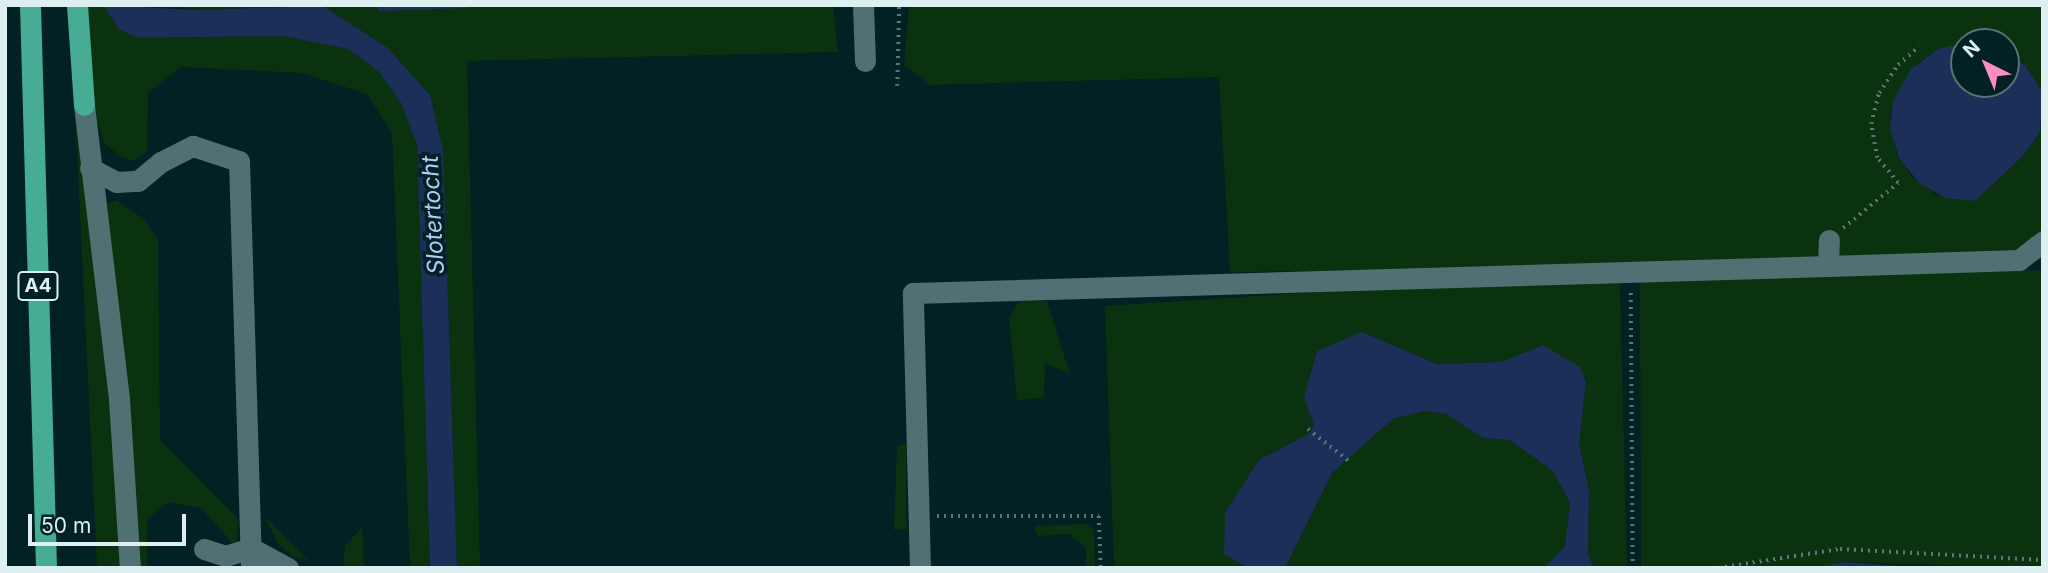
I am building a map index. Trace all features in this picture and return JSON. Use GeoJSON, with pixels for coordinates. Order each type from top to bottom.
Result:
{"type":"FeatureCollection","features":[{"type":"Feature","properties":{"kind":"highway","name":"A4"},"geometry":{"type":"LineString","coordinates":[[30,5],[46,568]]}},
{"type":"Feature","properties":{"kind":"highway"},"geometry":{"type":"LineString","coordinates":[[77,5],[84,105]]}},
{"type":"Feature","properties":{"kind":"street"},"geometry":{"type":"LineString","coordinates":[[863,5],[865,61]]}},
{"type":"Feature","properties":{"kind":"street"},"geometry":{"type":"LineString","coordinates":[[84,105],[119,399],[130,568]]}},
{"type":"Feature","properties":{"kind":"street"},"geometry":{"type":"LineString","coordinates":[[90,168],[116,182],[138,181],[161,162],[193,146],[239,161],[251,558]]}},
{"type":"Feature","properties":{"kind":"street"},"geometry":{"type":"LineString","coordinates":[[1828,265],[1829,240]]}},
{"type":"Feature","properties":{"kind":"street"},"geometry":{"type":"LineString","coordinates":[[920,568],[914,293],[2019,260],[2043,241]]}},
{"type":"Feature","properties":{"kind":"street"},"geometry":{"type":"LineString","coordinates":[[204,549],[288,568]]}},
{"type":"Feature","properties":{"kind":"path"},"geometry":{"type":"LineString","coordinates":[[897,86],[899,5]]}},
{"type":"Feature","properties":{"kind":"path"},"geometry":{"type":"LineString","coordinates":[[1829,240],[1898,183],[1877,158],[1871,124],[1879,93],[1898,65],[1919,46]]}},
{"type":"Feature","properties":{"kind":"path"},"geometry":{"type":"LineString","coordinates":[[1631,271],[1633,568]]}},
{"type":"Feature","properties":{"kind":"path"},"geometry":{"type":"LineString","coordinates":[[1308,429],[1349,461]]}},
{"type":"Feature","properties":{"kind":"path"},"geometry":{"type":"LineString","coordinates":[[918,516],[1099,516],[1101,568]]}},
{"type":"Feature","properties":{"kind":"path"},"geometry":{"type":"LineString","coordinates":[[1718,568],[1840,549],[2043,560]]}},
{"type":"Feature","properties":{"kind":"green space"},"geometry":{"type":"Polygon","coordinates":[[[70,5],[115,448],[123,568],[97,568],[70,5]]]}},
{"type":"Feature","properties":{"kind":"green space"},"geometry":{"type":"Polygon","coordinates":[[[85,5],[103,5],[121,30],[138,38],[282,36],[348,49],[379,72],[401,103],[417,145],[430,568],[410,568],[392,133],[367,94],[302,73],[181,67],[148,93],[147,151],[134,161],[121,157],[104,143],[97,121],[85,5]]]}},
{"type":"Feature","properties":{"kind":"green space"},"geometry":{"type":"Polygon","coordinates":[[[164,5],[833,5],[838,52],[467,61],[480,568],[457,568],[443,149],[430,95],[388,48],[323,6],[196,10],[164,5]]]}},
{"type":"Feature","properties":{"kind":"green space"},"geometry":{"type":"Polygon","coordinates":[[[909,5],[2043,5],[2043,93],[2020,62],[2020,28],[1950,28],[1950,48],[1918,62],[1892,106],[1890,118],[1896,152],[1912,177],[1935,194],[1975,201],[2023,156],[2040,132],[2043,113],[2043,261],[1230,272],[1219,77],[930,85],[904,65],[909,5]]]}},
{"type":"Feature","properties":{"kind":"green space"},"geometry":{"type":"Polygon","coordinates":[[[116,200],[144,219],[158,239],[160,440],[238,519],[237,548],[201,508],[168,502],[147,519],[147,568],[139,568],[107,204],[116,200]]]}},
{"type":"Feature","properties":{"kind":"green space"},"geometry":{"type":"Polygon","coordinates":[[[2043,270],[2043,568],[1844,562],[1812,568],[1641,568],[1640,281],[2043,270]]]}},
{"type":"Feature","properties":{"kind":"green space"},"geometry":{"type":"Polygon","coordinates":[[[1620,282],[1627,568],[1594,568],[1588,554],[1589,490],[1579,444],[1586,382],[1543,345],[1502,362],[1437,364],[1362,332],[1304,397],[1314,426],[1308,434],[1259,460],[1224,554],[1248,568],[1114,568],[1105,306],[1365,289],[1620,282]]]}},
{"type":"Feature","properties":{"kind":"green space"},"geometry":{"type":"Polygon","coordinates":[[[1020,300],[1047,301],[1070,374],[1045,363],[1044,397],[1017,401],[1009,317],[1020,300]]]}},
{"type":"Feature","properties":{"kind":"green space"},"geometry":{"type":"Polygon","coordinates":[[[1424,411],[1446,414],[1483,438],[1509,440],[1552,470],[1570,502],[1565,546],[1544,568],[1285,568],[1332,473],[1393,419],[1424,411]]]}},
{"type":"Feature","properties":{"kind":"green space"},"geometry":{"type":"Polygon","coordinates":[[[906,443],[906,529],[894,530],[897,446],[906,443]]]}},
{"type":"Feature","properties":{"kind":"green space"},"geometry":{"type":"Polygon","coordinates":[[[264,516],[308,560],[294,557],[279,545],[264,516]]]}},
{"type":"Feature","properties":{"kind":"green space"},"geometry":{"type":"Polygon","coordinates":[[[1087,524],[1094,530],[1095,568],[1086,568],[1086,547],[1069,534],[1037,536],[1034,526],[1087,524]]]}},
{"type":"Feature","properties":{"kind":"green space"},"geometry":{"type":"Polygon","coordinates":[[[362,527],[364,568],[343,568],[345,546],[362,527]]]}},
{"type":"Feature","properties":{"kind":"water","name":"Slotertocht"},"geometry":{"type":"Polygon","coordinates":[[[103,5],[196,10],[323,6],[388,48],[430,95],[443,149],[457,568],[430,568],[417,145],[401,103],[379,72],[348,49],[282,36],[138,38],[120,30],[103,5]]]}},
{"type":"Feature","properties":{"kind":"water"},"geometry":{"type":"Polygon","coordinates":[[[1950,46],[1950,98],[2020,98],[2020,62],[2043,93],[2040,132],[2023,156],[1975,201],[1946,198],[1920,184],[1899,158],[1890,129],[1893,101],[1910,70],[1938,49],[1950,46]]]}},
{"type":"Feature","properties":{"kind":"water"},"geometry":{"type":"Polygon","coordinates":[[[1362,332],[1437,364],[1502,362],[1543,345],[1580,367],[1586,382],[1579,444],[1589,490],[1588,554],[1594,568],[1544,568],[1565,546],[1570,502],[1552,470],[1509,440],[1483,438],[1446,414],[1424,411],[1393,419],[1332,473],[1285,568],[1248,568],[1224,554],[1225,513],[1259,460],[1308,434],[1314,426],[1304,397],[1317,351],[1362,332]]]}},
{"type":"Feature","properties":{"kind":"water"},"geometry":{"type":"Polygon","coordinates":[[[1844,562],[1930,568],[1812,568],[1844,562]]]}},
{"type":"Feature","properties":{"kind":"waterway"},"geometry":{"type":"LineString","coordinates":[[381,8],[468,5]]}}]}
